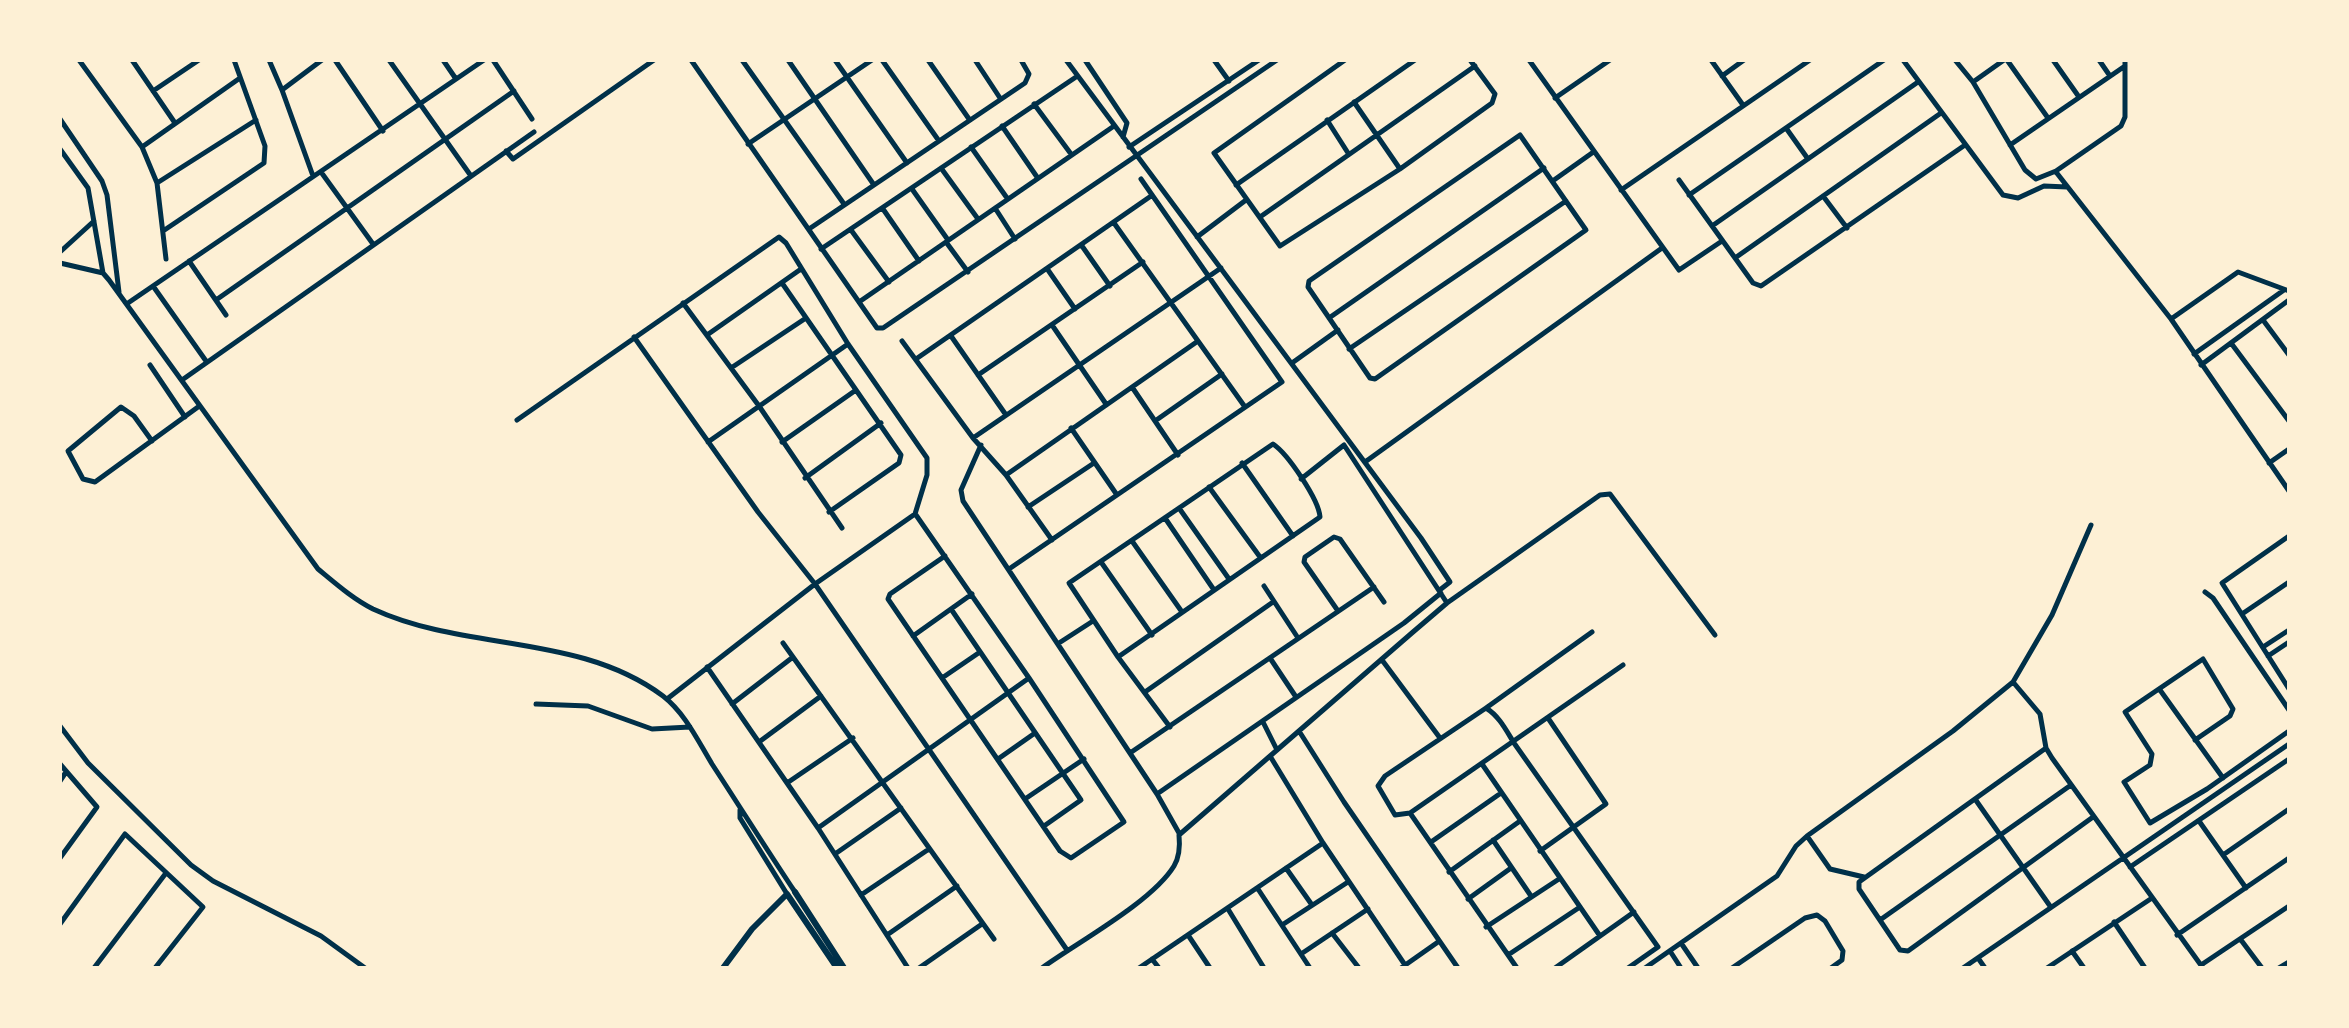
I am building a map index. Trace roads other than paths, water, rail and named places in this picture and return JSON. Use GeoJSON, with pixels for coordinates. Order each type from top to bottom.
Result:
{"type":"FeatureCollection","features":[{"type":"Feature","properties":{"kind":"street"},"geometry":{"type":"LineString","coordinates":[[79,60],[142,147],[157,183],[166,259]]}},
{"type":"Feature","properties":{"kind":"street"},"geometry":{"type":"LineString","coordinates":[[132,60],[176,124]]}},
{"type":"Feature","properties":{"kind":"street"},"geometry":{"type":"LineString","coordinates":[[153,91],[199,60]]}},
{"type":"Feature","properties":{"kind":"street"},"geometry":{"type":"LineString","coordinates":[[163,231],[264,163],[265,146],[234,60]]}},
{"type":"Feature","properties":{"kind":"street"},"geometry":{"type":"LineString","coordinates":[[269,60],[314,178]]}},
{"type":"Feature","properties":{"kind":"street"},"geometry":{"type":"LineString","coordinates":[[282,90],[322,60]]}},
{"type":"Feature","properties":{"kind":"street"},"geometry":{"type":"LineString","coordinates":[[335,60],[383,131]]}},
{"type":"Feature","properties":{"kind":"street"},"geometry":{"type":"LineString","coordinates":[[389,60],[471,176]]}},
{"type":"Feature","properties":{"kind":"street"},"geometry":{"type":"LineString","coordinates":[[442,60],[456,79]]}},
{"type":"Feature","properties":{"kind":"street"},"geometry":{"type":"LineString","coordinates":[[128,303],[484,60]]}},
{"type":"Feature","properties":{"kind":"street"},"geometry":{"type":"LineString","coordinates":[[493,60],[532,119]]}},
{"type":"Feature","properties":{"kind":"street"},"geometry":{"type":"LineString","coordinates":[[506,151],[513,159],[654,60]]}},
{"type":"Feature","properties":{"kind":"street"},"geometry":{"type":"LineString","coordinates":[[690,60],[872,324],[883,328],[1278,60]]}},
{"type":"Feature","properties":{"kind":"street"},"geometry":{"type":"LineString","coordinates":[[742,60],[844,205]]}},
{"type":"Feature","properties":{"kind":"street"},"geometry":{"type":"LineString","coordinates":[[788,60],[874,185]]}},
{"type":"Feature","properties":{"kind":"street"},"geometry":{"type":"LineString","coordinates":[[834,60],[907,163]]}},
{"type":"Feature","properties":{"kind":"street"},"geometry":{"type":"LineString","coordinates":[[748,144],[872,60]]}},
{"type":"Feature","properties":{"kind":"street"},"geometry":{"type":"LineString","coordinates":[[882,60],[939,141]]}},
{"type":"Feature","properties":{"kind":"street"},"geometry":{"type":"LineString","coordinates":[[928,60],[969,120]]}},
{"type":"Feature","properties":{"kind":"street"},"geometry":{"type":"LineString","coordinates":[[975,60],[1000,98]]}},
{"type":"Feature","properties":{"kind":"street"},"geometry":{"type":"LineString","coordinates":[[809,229],[1029,78],[1021,60]]}},
{"type":"Feature","properties":{"kind":"street"},"geometry":{"type":"LineString","coordinates":[[1066,60],[1450,582],[1404,624],[1157,794]]}},
{"type":"Feature","properties":{"kind":"street"},"geometry":{"type":"LineString","coordinates":[[1085,60],[1127,123],[1123,137]]}},
{"type":"Feature","properties":{"kind":"street"},"geometry":{"type":"LineString","coordinates":[[1214,60],[1228,81]]}},
{"type":"Feature","properties":{"kind":"street"},"geometry":{"type":"LineString","coordinates":[[1129,147],[1259,60]]}},
{"type":"Feature","properties":{"kind":"street"},"geometry":{"type":"LineString","coordinates":[[1259,218],[1472,63],[1496,94],[1494,100],[1400,169],[1285,246],[1278,246],[1214,156],[1216,150],[1345,60]]}},
{"type":"Feature","properties":{"kind":"street"},"geometry":{"type":"LineString","coordinates":[[1236,185],[1415,60]]}},
{"type":"Feature","properties":{"kind":"street"},"geometry":{"type":"LineString","coordinates":[[1529,60],[1679,270],[1722,240]]}},
{"type":"Feature","properties":{"kind":"street"},"geometry":{"type":"LineString","coordinates":[[1556,98],[1610,60]]}},
{"type":"Feature","properties":{"kind":"street"},"geometry":{"type":"LineString","coordinates":[[1711,60],[1742,105]]}},
{"type":"Feature","properties":{"kind":"street"},"geometry":{"type":"LineString","coordinates":[[1722,76],[1744,60]]}},
{"type":"Feature","properties":{"kind":"street"},"geometry":{"type":"LineString","coordinates":[[1620,190],[1810,60]]}},
{"type":"Feature","properties":{"kind":"street"},"geometry":{"type":"LineString","coordinates":[[1689,195],[1884,60]]}},
{"type":"Feature","properties":{"kind":"street"},"geometry":{"type":"LineString","coordinates":[[1903,60],[2003,195],[2018,198],[2044,186],[2067,187]]}},
{"type":"Feature","properties":{"kind":"street"},"geometry":{"type":"LineString","coordinates":[[1956,60],[1974,82],[2029,176],[2036,180],[2056,171],[2124,122],[2125,63]]}},
{"type":"Feature","properties":{"kind":"street"},"geometry":{"type":"LineString","coordinates":[[1974,82],[2005,60],[2048,118]]}},
{"type":"Feature","properties":{"kind":"street"},"geometry":{"type":"LineString","coordinates":[[2053,60],[2079,98]]}},
{"type":"Feature","properties":{"kind":"street"},"geometry":{"type":"LineString","coordinates":[[2099,60],[2110,76]]}},
{"type":"Feature","properties":{"kind":"street"},"geometry":{"type":"LineString","coordinates":[[2010,145],[2125,63]]}},
{"type":"Feature","properties":{"kind":"street"},"geometry":{"type":"LineString","coordinates":[[822,249],[1077,76]]}},
{"type":"Feature","properties":{"kind":"street"},"geometry":{"type":"LineString","coordinates":[[142,147],[240,78]]}},
{"type":"Feature","properties":{"kind":"street"},"geometry":{"type":"LineString","coordinates":[[1712,226],[1918,82]]}},
{"type":"Feature","properties":{"kind":"street"},"geometry":{"type":"LineString","coordinates":[[216,300],[514,92]]}},
{"type":"Feature","properties":{"kind":"street"},"geometry":{"type":"LineString","coordinates":[[1354,102],[1400,169]]}},
{"type":"Feature","properties":{"kind":"street"},"geometry":{"type":"LineString","coordinates":[[1034,104],[1071,155]]}},
{"type":"Feature","properties":{"kind":"street"},"geometry":{"type":"LineString","coordinates":[[1734,258],[1941,113]]}},
{"type":"Feature","properties":{"kind":"street"},"geometry":{"type":"LineString","coordinates":[[60,119],[102,181],[120,294]]}},
{"type":"Feature","properties":{"kind":"street"},"geometry":{"type":"LineString","coordinates":[[157,183],[256,119]]}},
{"type":"Feature","properties":{"kind":"street"},"geometry":{"type":"LineString","coordinates":[[1327,120],[1348,153]]}},
{"type":"Feature","properties":{"kind":"street"},"geometry":{"type":"LineString","coordinates":[[1002,126],[1038,178]]}},
{"type":"Feature","properties":{"kind":"street"},"geometry":{"type":"LineString","coordinates":[[859,302],[1114,126]]}},
{"type":"Feature","properties":{"kind":"street"},"geometry":{"type":"LineString","coordinates":[[1786,128],[1808,159]]}},
{"type":"Feature","properties":{"kind":"street"},"geometry":{"type":"LineString","coordinates":[[182,380],[534,132]]}},
{"type":"Feature","properties":{"kind":"street"},"geometry":{"type":"LineString","coordinates":[[1517,136],[1545,168],[1584,226],[1584,232],[1375,380],[1370,378],[1308,287],[1309,281],[1517,136]]}},
{"type":"Feature","properties":{"kind":"street"},"geometry":{"type":"LineString","coordinates":[[1679,180],[1753,283],[1762,286],[1966,146]]}},
{"type":"Feature","properties":{"kind":"street"},"geometry":{"type":"LineString","coordinates":[[972,147],[1008,199]]}},
{"type":"Feature","properties":{"kind":"street"},"geometry":{"type":"LineString","coordinates":[[60,149],[88,188],[103,273],[318,569],[370,607],[441,629],[581,656],[623,670],[667,699],[690,727],[740,807],[740,818],[840,968]]}},
{"type":"Feature","properties":{"kind":"street"},"geometry":{"type":"LineString","coordinates":[[1554,180],[1593,152]]}},
{"type":"Feature","properties":{"kind":"street"},"geometry":{"type":"LineString","coordinates":[[941,168],[978,220]]}},
{"type":"Feature","properties":{"kind":"street"},"geometry":{"type":"LineString","coordinates":[[1329,318],[1545,168]]}},
{"type":"Feature","properties":{"kind":"street"},"geometry":{"type":"LineString","coordinates":[[2056,171],[2172,319],[2289,491]]}},
{"type":"Feature","properties":{"kind":"street"},"geometry":{"type":"LineString","coordinates":[[321,172],[373,244]]}},
{"type":"Feature","properties":{"kind":"street"},"geometry":{"type":"LineString","coordinates":[[2043,176],[2044,186]]}},
{"type":"Feature","properties":{"kind":"street"},"geometry":{"type":"LineString","coordinates":[[1008,569],[1282,382],[1140,180]]}},
{"type":"Feature","properties":{"kind":"street"},"geometry":{"type":"LineString","coordinates":[[912,189],[968,272]]}},
{"type":"Feature","properties":{"kind":"street"},"geometry":{"type":"LineString","coordinates":[[916,359],[1151,196]]}},
{"type":"Feature","properties":{"kind":"street"},"geometry":{"type":"LineString","coordinates":[[1823,196],[1847,228]]}},
{"type":"Feature","properties":{"kind":"street"},"geometry":{"type":"LineString","coordinates":[[1197,237],[1246,200]]}},
{"type":"Feature","properties":{"kind":"street"},"geometry":{"type":"LineString","coordinates":[[1349,349],[1566,201]]}},
{"type":"Feature","properties":{"kind":"street"},"geometry":{"type":"LineString","coordinates":[[995,208],[1016,240]]}},
{"type":"Feature","properties":{"kind":"street"},"geometry":{"type":"LineString","coordinates":[[883,209],[920,261]]}},
{"type":"Feature","properties":{"kind":"street"},"geometry":{"type":"LineString","coordinates":[[60,252],[94,221]]}},
{"type":"Feature","properties":{"kind":"street"},"geometry":{"type":"LineString","coordinates":[[1114,223],[1245,408]]}},
{"type":"Feature","properties":{"kind":"street"},"geometry":{"type":"LineString","coordinates":[[851,230],[889,282]]}},
{"type":"Feature","properties":{"kind":"street"},"geometry":{"type":"LineString","coordinates":[[517,420],[776,238],[786,242],[848,344],[927,458],[928,475],[915,514],[816,584],[667,699]]}},
{"type":"Feature","properties":{"kind":"street"},"geometry":{"type":"LineString","coordinates":[[1082,246],[1110,286]]}},
{"type":"Feature","properties":{"kind":"street"},"geometry":{"type":"LineString","coordinates":[[1365,462],[1662,248]]}},
{"type":"Feature","properties":{"kind":"street"},"geometry":{"type":"LineString","coordinates":[[189,261],[226,315]]}},
{"type":"Feature","properties":{"kind":"street"},"geometry":{"type":"LineString","coordinates":[[978,376],[1143,262]]}},
{"type":"Feature","properties":{"kind":"street"},"geometry":{"type":"LineString","coordinates":[[60,263],[103,273]]}},
{"type":"Feature","properties":{"kind":"street"},"geometry":{"type":"LineString","coordinates":[[973,438],[1221,268]]}},
{"type":"Feature","properties":{"kind":"street"},"geometry":{"type":"LineString","coordinates":[[707,336],[800,269]]}},
{"type":"Feature","properties":{"kind":"street"},"geometry":{"type":"LineString","coordinates":[[1048,269],[1075,309]]}},
{"type":"Feature","properties":{"kind":"street"},"geometry":{"type":"LineString","coordinates":[[2172,319],[2238,272],[2286,290],[2194,354]]}},
{"type":"Feature","properties":{"kind":"street"},"geometry":{"type":"LineString","coordinates":[[782,284],[901,454],[899,462],[829,512]]}},
{"type":"Feature","properties":{"kind":"street"},"geometry":{"type":"LineString","coordinates":[[153,286],[206,362]]}},
{"type":"Feature","properties":{"kind":"street"},"geometry":{"type":"LineString","coordinates":[[2200,365],[2289,300]]}},
{"type":"Feature","properties":{"kind":"street"},"geometry":{"type":"LineString","coordinates":[[683,303],[842,528]]}},
{"type":"Feature","properties":{"kind":"street"},"geometry":{"type":"LineString","coordinates":[[731,368],[806,318]]}},
{"type":"Feature","properties":{"kind":"street"},"geometry":{"type":"LineString","coordinates":[[2263,320],[2289,355]]}},
{"type":"Feature","properties":{"kind":"street"},"geometry":{"type":"LineString","coordinates":[[1052,324],[1106,404]]}},
{"type":"Feature","properties":{"kind":"street"},"geometry":{"type":"LineString","coordinates":[[1292,363],[1338,330]]}},
{"type":"Feature","properties":{"kind":"street"},"geometry":{"type":"LineString","coordinates":[[950,336],[1006,415]]}},
{"type":"Feature","properties":{"kind":"street"},"geometry":{"type":"LineString","coordinates":[[634,337],[816,584],[1067,950]]}},
{"type":"Feature","properties":{"kind":"street"},"geometry":{"type":"LineString","coordinates":[[902,341],[1052,540]]}},
{"type":"Feature","properties":{"kind":"street"},"geometry":{"type":"LineString","coordinates":[[1006,475],[1198,341]]}},
{"type":"Feature","properties":{"kind":"street"},"geometry":{"type":"LineString","coordinates":[[2231,342],[2289,421]]}},
{"type":"Feature","properties":{"kind":"street"},"geometry":{"type":"LineString","coordinates":[[708,442],[848,344]]}},
{"type":"Feature","properties":{"kind":"street"},"geometry":{"type":"LineString","coordinates":[[150,366],[185,417]]}},
{"type":"Feature","properties":{"kind":"street"},"geometry":{"type":"LineString","coordinates":[[1155,421],[1222,374]]}},
{"type":"Feature","properties":{"kind":"street"},"geometry":{"type":"LineString","coordinates":[[1132,387],[1178,455]]}},
{"type":"Feature","properties":{"kind":"street"},"geometry":{"type":"LineString","coordinates":[[782,442],[856,390]]}},
{"type":"Feature","properties":{"kind":"street"},"geometry":{"type":"LineString","coordinates":[[152,441],[134,416],[121,407],[68,451],[84,478],[95,482],[198,408]]}},
{"type":"Feature","properties":{"kind":"street"},"geometry":{"type":"LineString","coordinates":[[805,478],[881,423]]}},
{"type":"Feature","properties":{"kind":"street"},"geometry":{"type":"LineString","coordinates":[[1071,428],[1117,495]]}},
{"type":"Feature","properties":{"kind":"street"},"geometry":{"type":"LineString","coordinates":[[1118,657],[1321,515],[1279,448],[1273,444],[1242,463],[1069,582],[1118,657],[1170,727]]}},
{"type":"Feature","properties":{"kind":"street"},"geometry":{"type":"LineString","coordinates":[[981,445],[961,496],[1157,794],[1179,835],[1180,847],[1173,868],[1139,900],[1042,968]]}},
{"type":"Feature","properties":{"kind":"street"},"geometry":{"type":"LineString","coordinates":[[1301,479],[1344,445],[1448,604]]}},
{"type":"Feature","properties":{"kind":"street"},"geometry":{"type":"LineString","coordinates":[[2269,464],[2289,450]]}},
{"type":"Feature","properties":{"kind":"street"},"geometry":{"type":"LineString","coordinates":[[1028,507],[1094,463]]}},
{"type":"Feature","properties":{"kind":"street"},"geometry":{"type":"LineString","coordinates":[[1242,463],[1293,536]]}},
{"type":"Feature","properties":{"kind":"street"},"geometry":{"type":"LineString","coordinates":[[1209,486],[1261,558]]}},
{"type":"Feature","properties":{"kind":"street"},"geometry":{"type":"LineString","coordinates":[[1179,835],[1448,604],[1600,494],[1610,494],[1714,635]]}},
{"type":"Feature","properties":{"kind":"street"},"geometry":{"type":"LineString","coordinates":[[1179,508],[1230,580]]}},
{"type":"Feature","properties":{"kind":"street"},"geometry":{"type":"LineString","coordinates":[[915,514],[945,556],[972,594],[1084,759],[1124,822],[1072,858],[1060,852],[891,604],[890,594],[945,556]]}},
{"type":"Feature","properties":{"kind":"street"},"geometry":{"type":"LineString","coordinates":[[1165,518],[1214,590]]}},
{"type":"Feature","properties":{"kind":"street"},"geometry":{"type":"LineString","coordinates":[[1646,968],[1777,876],[1807,836],[1954,731],[2013,682],[2052,615],[2091,525]]}},
{"type":"Feature","properties":{"kind":"street"},"geometry":{"type":"LineString","coordinates":[[2289,536],[2222,583],[2289,688]]}},
{"type":"Feature","properties":{"kind":"street"},"geometry":{"type":"LineString","coordinates":[[1338,611],[1304,562],[1305,557],[1334,537],[1340,539],[1384,602]]}},
{"type":"Feature","properties":{"kind":"street"},"geometry":{"type":"LineString","coordinates":[[1132,541],[1183,613]]}},
{"type":"Feature","properties":{"kind":"street"},"geometry":{"type":"LineString","coordinates":[[1101,562],[1152,635]]}},
{"type":"Feature","properties":{"kind":"street"},"geometry":{"type":"LineString","coordinates":[[2242,614],[2289,582]]}},
{"type":"Feature","properties":{"kind":"street"},"geometry":{"type":"LineString","coordinates":[[1264,586],[1299,638]]}},
{"type":"Feature","properties":{"kind":"street"},"geometry":{"type":"LineString","coordinates":[[1130,753],[1374,586]]}},
{"type":"Feature","properties":{"kind":"street"},"geometry":{"type":"LineString","coordinates":[[2205,592],[2289,710]]}},
{"type":"Feature","properties":{"kind":"street"},"geometry":{"type":"LineString","coordinates":[[913,636],[972,594]]}},
{"type":"Feature","properties":{"kind":"street"},"geometry":{"type":"LineString","coordinates":[[1145,692],[1274,602]]}},
{"type":"Feature","properties":{"kind":"street"},"geometry":{"type":"LineString","coordinates":[[951,609],[1080,800],[1044,826]]}},
{"type":"Feature","properties":{"kind":"street"},"geometry":{"type":"LineString","coordinates":[[1059,644],[1093,621]]}},
{"type":"Feature","properties":{"kind":"street"},"geometry":{"type":"LineString","coordinates":[[2263,647],[2289,630]]}},
{"type":"Feature","properties":{"kind":"street"},"geometry":{"type":"LineString","coordinates":[[1592,632],[1378,783],[1396,815],[1410,813],[1623,664]]}},
{"type":"Feature","properties":{"kind":"street"},"geometry":{"type":"LineString","coordinates":[[2268,656],[2289,642]]}},
{"type":"Feature","properties":{"kind":"street"},"geometry":{"type":"LineString","coordinates":[[782,643],[994,939]]}},
{"type":"Feature","properties":{"kind":"street"},"geometry":{"type":"LineString","coordinates":[[942,678],[980,652]]}},
{"type":"Feature","properties":{"kind":"street"},"geometry":{"type":"LineString","coordinates":[[732,704],[793,657]]}},
{"type":"Feature","properties":{"kind":"street"},"geometry":{"type":"LineString","coordinates":[[1270,658],[1297,698]]}},
{"type":"Feature","properties":{"kind":"street"},"geometry":{"type":"LineString","coordinates":[[2195,740],[2234,709],[2203,659],[2125,712],[2153,758],[2124,782],[2150,824],[2289,731]]}},
{"type":"Feature","properties":{"kind":"street"},"geometry":{"type":"LineString","coordinates":[[1382,660],[1440,738]]}},
{"type":"Feature","properties":{"kind":"street"},"geometry":{"type":"LineString","coordinates":[[706,667],[788,783],[908,968]]}},
{"type":"Feature","properties":{"kind":"street"},"geometry":{"type":"LineString","coordinates":[[818,828],[1029,678]]}},
{"type":"Feature","properties":{"kind":"street"},"geometry":{"type":"LineString","coordinates":[[2013,682],[2040,714],[2046,748],[2070,785],[2202,966],[2289,906]]}},
{"type":"Feature","properties":{"kind":"street"},"geometry":{"type":"LineString","coordinates":[[2160,690],[2223,778]]}},
{"type":"Feature","properties":{"kind":"street"},"geometry":{"type":"LineString","coordinates":[[759,742],[821,695]]}},
{"type":"Feature","properties":{"kind":"street"},"geometry":{"type":"LineString","coordinates":[[536,704],[588,706],[652,729],[690,727]]}},
{"type":"Feature","properties":{"kind":"street"},"geometry":{"type":"LineString","coordinates":[[1486,708],[1500,721],[1658,947],[1628,968]]}},
{"type":"Feature","properties":{"kind":"street"},"geometry":{"type":"LineString","coordinates":[[1540,851],[1606,804],[1548,718]]}},
{"type":"Feature","properties":{"kind":"street"},"geometry":{"type":"LineString","coordinates":[[1263,722],[1278,750]]}},
{"type":"Feature","properties":{"kind":"street"},"geometry":{"type":"LineString","coordinates":[[60,726],[88,763],[212,881],[321,936],[365,968]]}},
{"type":"Feature","properties":{"kind":"street"},"geometry":{"type":"LineString","coordinates":[[1299,731],[1458,968]]}},
{"type":"Feature","properties":{"kind":"street"},"geometry":{"type":"LineString","coordinates":[[998,759],[1035,733]]}},
{"type":"Feature","properties":{"kind":"street"},"geometry":{"type":"LineString","coordinates":[[788,783],[853,738]]}},
{"type":"Feature","properties":{"kind":"street"},"geometry":{"type":"LineString","coordinates":[[1963,968],[2289,744]]}},
{"type":"Feature","properties":{"kind":"street"},"geometry":{"type":"LineString","coordinates":[[2046,748],[1864,876],[1858,886],[1900,950],[1908,950],[2093,817]]}},
{"type":"Feature","properties":{"kind":"street"},"geometry":{"type":"LineString","coordinates":[[1270,756],[1403,966],[1438,942]]}},
{"type":"Feature","properties":{"kind":"street"},"geometry":{"type":"LineString","coordinates":[[1025,799],[1084,759]]}},
{"type":"Feature","properties":{"kind":"street"},"geometry":{"type":"LineString","coordinates":[[2129,867],[2289,760]]}},
{"type":"Feature","properties":{"kind":"street"},"geometry":{"type":"LineString","coordinates":[[60,764],[97,807],[60,858]]}},
{"type":"Feature","properties":{"kind":"street"},"geometry":{"type":"LineString","coordinates":[[1482,764],[1600,936]]}},
{"type":"Feature","properties":{"kind":"street"},"geometry":{"type":"LineString","coordinates":[[60,781],[66,772]]}},
{"type":"Feature","properties":{"kind":"street"},"geometry":{"type":"LineString","coordinates":[[1880,920],[2070,785]]}},
{"type":"Feature","properties":{"kind":"street"},"geometry":{"type":"LineString","coordinates":[[2207,789],[2212,797]]}},
{"type":"Feature","properties":{"kind":"street"},"geometry":{"type":"LineString","coordinates":[[1431,842],[1501,794]]}},
{"type":"Feature","properties":{"kind":"street"},"geometry":{"type":"LineString","coordinates":[[1975,799],[2050,906]]}},
{"type":"Feature","properties":{"kind":"street"},"geometry":{"type":"LineString","coordinates":[[834,854],[902,808]]}},
{"type":"Feature","properties":{"kind":"street"},"geometry":{"type":"LineString","coordinates":[[2222,855],[2289,809]]}},
{"type":"Feature","properties":{"kind":"street"},"geometry":{"type":"LineString","coordinates":[[1410,813],[1516,968]]}},
{"type":"Feature","properties":{"kind":"street"},"geometry":{"type":"LineString","coordinates":[[1450,872],[1520,821]]}},
{"type":"Feature","properties":{"kind":"street"},"geometry":{"type":"LineString","coordinates":[[2199,821],[2246,889]]}},
{"type":"Feature","properties":{"kind":"street"},"geometry":{"type":"LineString","coordinates":[[60,924],[125,834],[203,907],[156,968]]}},
{"type":"Feature","properties":{"kind":"street"},"geometry":{"type":"LineString","coordinates":[[1807,836],[1830,869],[1864,876]]}},
{"type":"Feature","properties":{"kind":"street"},"geometry":{"type":"LineString","coordinates":[[1493,840],[1531,896]]}},
{"type":"Feature","properties":{"kind":"street"},"geometry":{"type":"LineString","coordinates":[[1139,968],[1323,844]]}},
{"type":"Feature","properties":{"kind":"street"},"geometry":{"type":"LineString","coordinates":[[861,895],[930,848]]}},
{"type":"Feature","properties":{"kind":"street"},"geometry":{"type":"LineString","coordinates":[[2177,935],[2289,858]]}},
{"type":"Feature","properties":{"kind":"street"},"geometry":{"type":"LineString","coordinates":[[1286,868],[1312,906]]}},
{"type":"Feature","properties":{"kind":"street"},"geometry":{"type":"LineString","coordinates":[[1468,899],[1511,868]]}},
{"type":"Feature","properties":{"kind":"street"},"geometry":{"type":"LineString","coordinates":[[94,968],[166,872]]}},
{"type":"Feature","properties":{"kind":"street"},"geometry":{"type":"LineString","coordinates":[[1486,927],[1559,880]]}},
{"type":"Feature","properties":{"kind":"street"},"geometry":{"type":"LineString","coordinates":[[1282,925],[1348,882]]}},
{"type":"Feature","properties":{"kind":"street"},"geometry":{"type":"LineString","coordinates":[[887,935],[957,886]]}},
{"type":"Feature","properties":{"kind":"street"},"geometry":{"type":"LineString","coordinates":[[1258,889],[1310,968]]}},
{"type":"Feature","properties":{"kind":"street"},"geometry":{"type":"LineString","coordinates":[[723,968],[752,929],[791,893]]}},
{"type":"Feature","properties":{"kind":"street"},"geometry":{"type":"LineString","coordinates":[[2047,968],[2152,898]]}},
{"type":"Feature","properties":{"kind":"street"},"geometry":{"type":"LineString","coordinates":[[1508,955],[1580,907]]}},
{"type":"Feature","properties":{"kind":"street"},"geometry":{"type":"LineString","coordinates":[[1228,909],[1264,968]]}},
{"type":"Feature","properties":{"kind":"street"},"geometry":{"type":"LineString","coordinates":[[1301,954],[1368,909]]}},
{"type":"Feature","properties":{"kind":"street"},"geometry":{"type":"LineString","coordinates":[[1554,968],[1634,912]]}},
{"type":"Feature","properties":{"kind":"street"},"geometry":{"type":"LineString","coordinates":[[1732,968],[1806,918],[1817,915],[1843,951],[1842,960],[1832,968]]}},
{"type":"Feature","properties":{"kind":"street"},"geometry":{"type":"LineString","coordinates":[[2114,922],[2145,968]]}},
{"type":"Feature","properties":{"kind":"street"},"geometry":{"type":"LineString","coordinates":[[919,968],[983,923]]}},
{"type":"Feature","properties":{"kind":"street"},"geometry":{"type":"LineString","coordinates":[[1332,933],[1358,968]]}},
{"type":"Feature","properties":{"kind":"street"},"geometry":{"type":"LineString","coordinates":[[1188,935],[1210,968]]}},
{"type":"Feature","properties":{"kind":"street"},"geometry":{"type":"LineString","coordinates":[[2241,940],[2262,968]]}},
{"type":"Feature","properties":{"kind":"street"},"geometry":{"type":"LineString","coordinates":[[1682,943],[1698,968]]}},
{"type":"Feature","properties":{"kind":"street"},"geometry":{"type":"LineString","coordinates":[[1670,951],[1682,968],[1693,961]]}},
{"type":"Feature","properties":{"kind":"street"},"geometry":{"type":"LineString","coordinates":[[2072,951],[2084,968]]}},
{"type":"Feature","properties":{"kind":"street"},"geometry":{"type":"LineString","coordinates":[[1978,958],[1985,968]]}},
{"type":"Feature","properties":{"kind":"street"},"geometry":{"type":"LineString","coordinates":[[1152,959],[1158,968]]}},
{"type":"Feature","properties":{"kind":"street"},"geometry":{"type":"LineString","coordinates":[[2279,968],[2289,962]]}}]}
